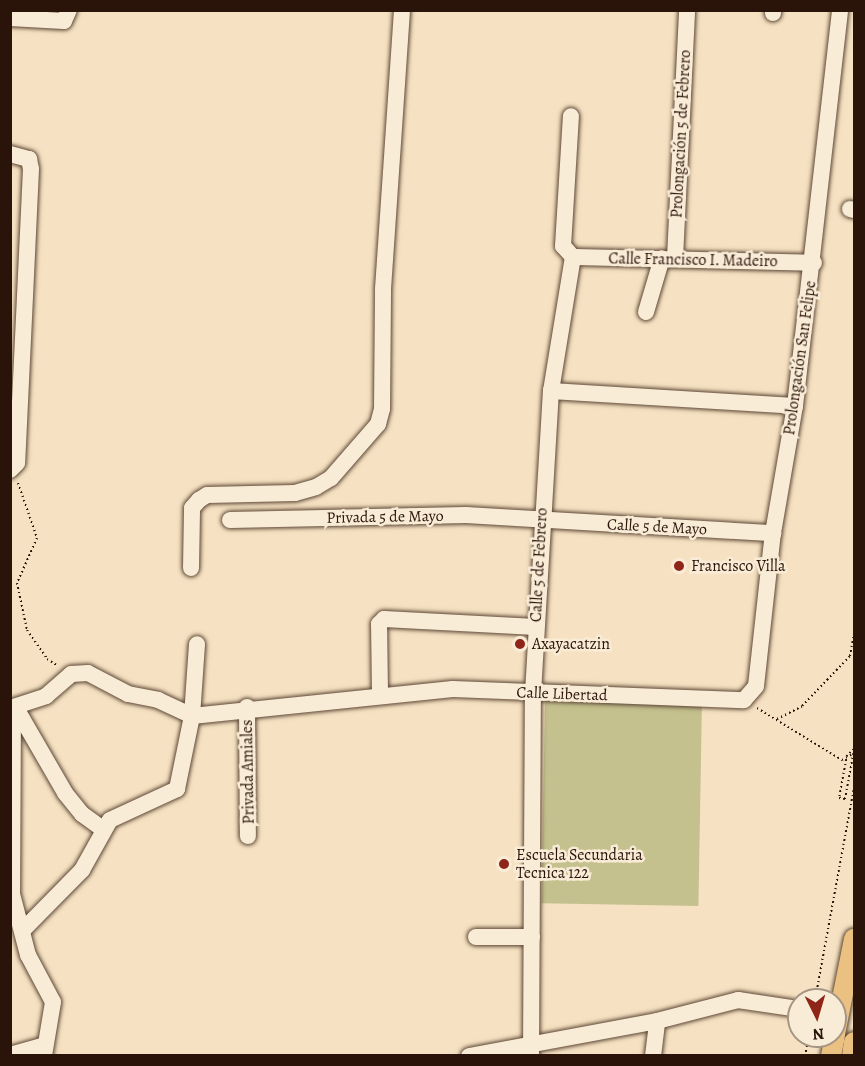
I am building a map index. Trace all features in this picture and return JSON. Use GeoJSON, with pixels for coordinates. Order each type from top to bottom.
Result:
{"type":"FeatureCollection","features":[{"type":"Feature","properties":{"kind":"main road"},"geometry":{"type":"LineString","coordinates":[[844,988],[855,939]]}},
{"type":"Feature","properties":{"kind":"main road"},"geometry":{"type":"LineString","coordinates":[[852,1056],[855,1042]]}},
{"type":"Feature","properties":{"kind":"street"},"geometry":{"type":"LineString","coordinates":[[10,18],[64,21],[69,10]]}},
{"type":"Feature","properties":{"kind":"street"},"geometry":{"type":"LineString","coordinates":[[190,568],[192,508],[199,500],[207,495],[295,493],[316,487],[331,478],[378,424],[382,409],[383,289],[402,10]]}},
{"type":"Feature","properties":{"kind":"street","name":"Prolongación 5 de Febrero"},"geometry":{"type":"LineString","coordinates":[[646,312],[669,258],[687,10]]}},
{"type":"Feature","properties":{"kind":"street","name":"Prolongación San Felipe"},"geometry":{"type":"LineString","coordinates":[[744,700],[756,686],[773,533],[795,406],[814,263],[840,10]]}},
{"type":"Feature","properties":{"kind":"street","name":"Calle 5 de Febrero"},"geometry":{"type":"LineString","coordinates":[[531,1049],[533,693],[540,521],[551,391],[573,257],[563,246],[571,117]]}},
{"type":"Feature","properties":{"kind":"street"},"geometry":{"type":"LineString","coordinates":[[10,154],[29,159],[17,463],[12,469]]}},
{"type":"Feature","properties":{"kind":"street","name":"Calle Francisco I. Madeiro"},"geometry":{"type":"LineString","coordinates":[[573,257],[814,263]]}},
{"type":"Feature","properties":{"kind":"street"},"geometry":{"type":"LineString","coordinates":[[551,391],[795,406]]}},
{"type":"Feature","properties":{"kind":"street","name":"Privada 5 de Mayo"},"geometry":{"type":"LineString","coordinates":[[230,520],[466,515],[540,521]]}},
{"type":"Feature","properties":{"kind":"street","name":"Calle 5 de Mayo"},"geometry":{"type":"LineString","coordinates":[[540,521],[773,533]]}},
{"type":"Feature","properties":{"kind":"street"},"geometry":{"type":"LineString","coordinates":[[380,693],[379,624],[384,619],[536,627]]}},
{"type":"Feature","properties":{"kind":"street"},"geometry":{"type":"LineString","coordinates":[[24,929],[82,870],[110,820],[177,789],[192,716],[197,644]]}},
{"type":"Feature","properties":{"kind":"street"},"geometry":{"type":"LineString","coordinates":[[13,708],[46,696],[71,674],[95,674],[128,694],[158,700],[192,716]]}},
{"type":"Feature","properties":{"kind":"street","name":"Calle Libertad"},"geometry":{"type":"LineString","coordinates":[[192,716],[247,707],[380,693],[453,689],[744,700]]}},
{"type":"Feature","properties":{"kind":"street","name":"Privada Amiales"},"geometry":{"type":"LineString","coordinates":[[247,707],[248,836]]}},
{"type":"Feature","properties":{"kind":"street"},"geometry":{"type":"LineString","coordinates":[[13,708],[65,793],[82,814],[103,829]]}},
{"type":"Feature","properties":{"kind":"street"},"geometry":{"type":"LineString","coordinates":[[10,1055],[44,1050],[53,1002],[30,961],[24,929],[12,894],[13,708]]}},
{"type":"Feature","properties":{"kind":"street"},"geometry":{"type":"LineString","coordinates":[[476,937],[532,937]]}},
{"type":"Feature","properties":{"kind":"street"},"geometry":{"type":"LineString","coordinates":[[469,1056],[531,1049],[738,1000],[787,1007]]}},
{"type":"Feature","properties":{"kind":"street"},"geometry":{"type":"LineString","coordinates":[[653,1056],[657,1021]]}},
{"type":"Feature","properties":{"kind":"path"},"geometry":{"type":"LineString","coordinates":[[12,469],[37,538],[17,583],[27,630],[47,659]]}},
{"type":"Feature","properties":{"kind":"path"},"geometry":{"type":"LineString","coordinates":[[777,719],[802,705],[850,656],[855,633]]}},
{"type":"Feature","properties":{"kind":"path"},"geometry":{"type":"LineString","coordinates":[[744,700],[842,760],[854,751]]}},
{"type":"Feature","properties":{"kind":"path"},"geometry":{"type":"LineString","coordinates":[[854,751],[845,799],[839,798],[847,755],[854,751]]}},
{"type":"Feature","properties":{"kind":"path"},"geometry":{"type":"LineString","coordinates":[[817,988],[855,787]]}},
{"type":"Feature","properties":{"kind":"shaded area"},"geometry":{"type":"Polygon","coordinates":[[[545,697],[702,700],[698,906],[541,903],[545,697]]]}},
{"type":"Feature","properties":{"kind":"place","name":"Francisco Villa"},"geometry":{"type":"Point","coordinates":[679,566]}},
{"type":"Feature","properties":{"kind":"place","name":"Axayacatzin"},"geometry":{"type":"Point","coordinates":[520,644]}},
{"type":"Feature","properties":{"kind":"place","name":"Escuela Secundaria Tecnica 122"},"geometry":{"type":"Point","coordinates":[504,864]}}]}
